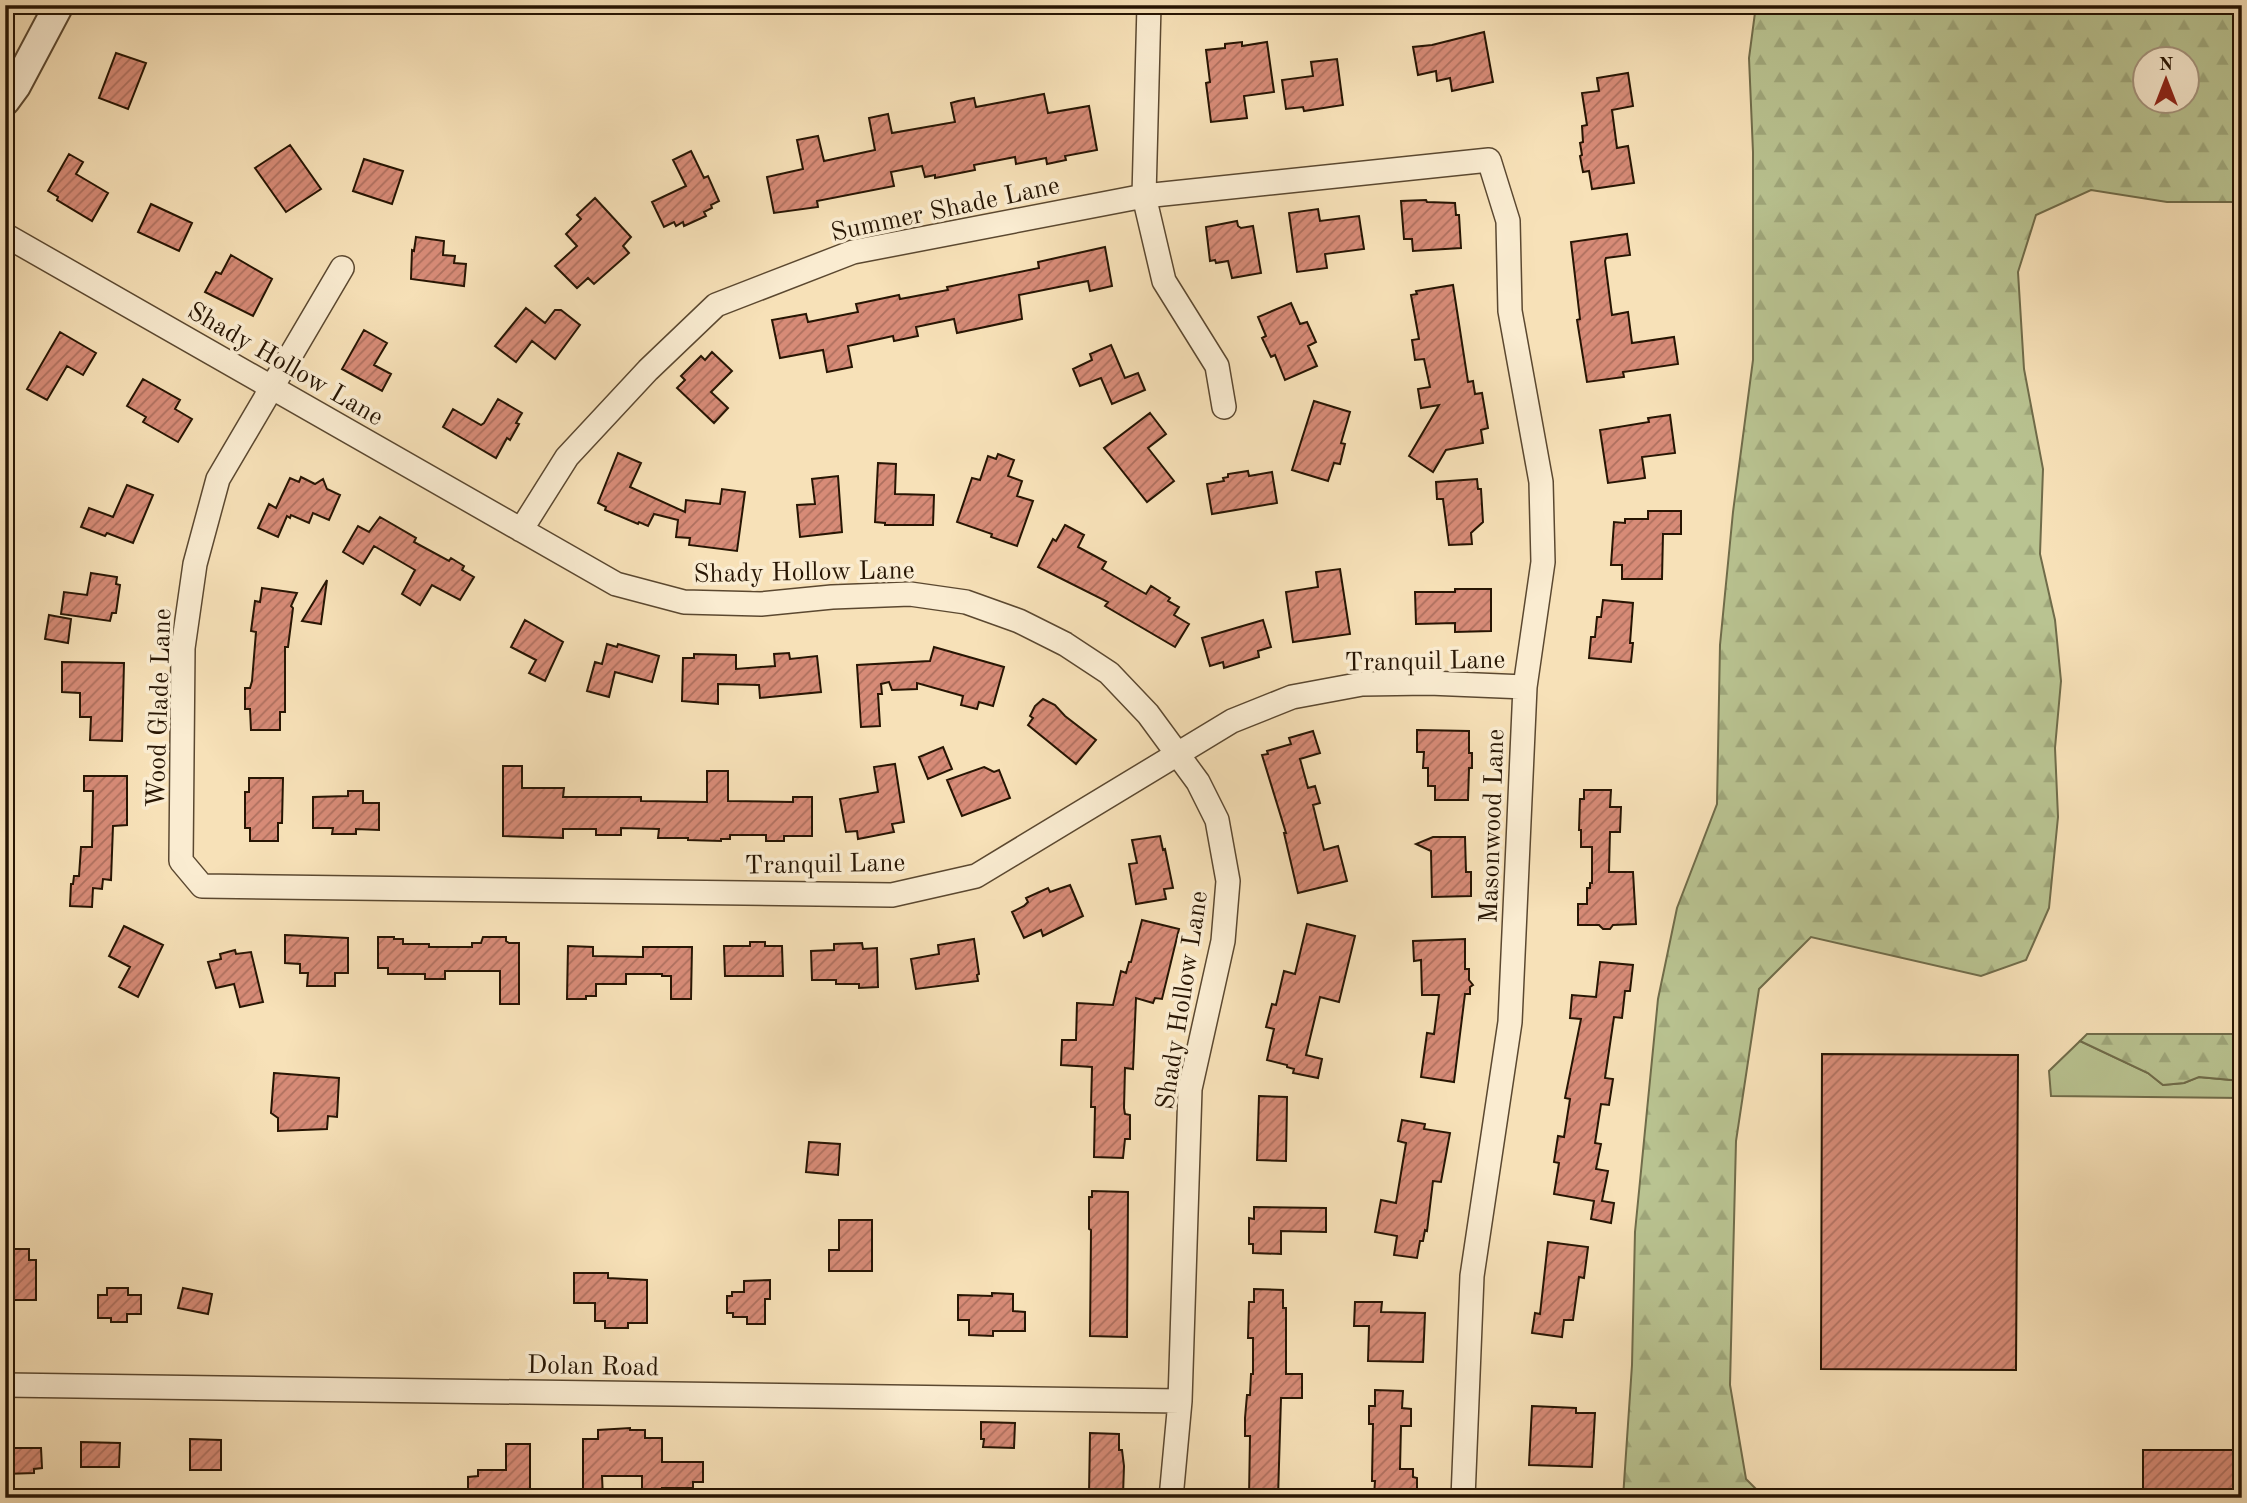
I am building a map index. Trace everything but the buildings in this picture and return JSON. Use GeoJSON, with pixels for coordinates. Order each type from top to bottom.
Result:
{"type":"FeatureCollection","features":[{"type":"Feature","properties":{"kind":"street"},"geometry":{"type":"LineString","coordinates":[[5,102],[59,5]]}},
{"type":"Feature","properties":{"kind":"street"},"geometry":{"type":"LineString","coordinates":[[1149,5],[1144,196],[1164,281],[1217,366],[1224,407]]}},
{"type":"Feature","properties":{"kind":"street","name":"Summer Shade Lane"},"geometry":{"type":"LineString","coordinates":[[521,530],[567,457],[648,370],[716,305],[852,252],[1144,196],[1489,160]]}},
{"type":"Feature","properties":{"kind":"street","name":"Masonwood Lane"},"geometry":{"type":"LineString","coordinates":[[1463,1498],[1472,1276],[1510,1022],[1525,687],[1543,562],[1541,482],[1510,311],[1508,221],[1489,160]]}},
{"type":"Feature","properties":{"kind":"street","name":"Shady Hollow Lane"},"geometry":{"type":"LineString","coordinates":[[5,235],[616,584],[684,601],[761,604],[832,597],[910,594],[966,602],[1019,621],[1065,644],[1109,673],[1148,714],[1198,782],[1217,820],[1228,880],[1223,941],[1190,1089],[1180,1401],[1171,1498]]}},
{"type":"Feature","properties":{"kind":"street","name":"Wood Glade Lane"},"geometry":{"type":"LineString","coordinates":[[202,886],[181,861],[183,648],[195,564],[218,478],[342,268]]}},
{"type":"Feature","properties":{"kind":"street","name":"Tranquil Lane"},"geometry":{"type":"LineString","coordinates":[[202,886],[892,895],[976,876],[1232,721],[1292,697],[1362,684],[1429,683],[1525,687]]}},
{"type":"Feature","properties":{"kind":"street","name":"Dolan Road"},"geometry":{"type":"LineString","coordinates":[[5,1385],[1180,1401]]}},
{"type":"Feature","properties":{"kind":"green space"},"geometry":{"type":"Polygon","coordinates":[[[1756,5],[2242,5],[2242,202],[2167,202],[2091,190],[2036,215],[2018,272],[2024,369],[2043,469],[2040,554],[2055,620],[2061,681],[2055,748],[2058,817],[2049,908],[2026,960],[1981,976],[1811,937],[1759,989],[1736,1141],[1730,1385],[1746,1479],[1765,1498],[1623,1498],[1632,1365],[1635,1232],[1658,999],[1677,908],[1717,804],[1720,645],[1733,512],[1753,360],[1753,152],[1749,58],[1756,5]]]}},
{"type":"Feature","properties":{"kind":"green space"},"geometry":{"type":"Polygon","coordinates":[[[2087,1034],[2242,1034],[2242,1081],[2199,1077],[2184,1083],[2163,1085],[2148,1073],[2080,1041],[2087,1034]]]}},
{"type":"Feature","properties":{"kind":"green space"},"geometry":{"type":"Polygon","coordinates":[[[2080,1041],[2148,1073],[2163,1085],[2184,1083],[2198,1077],[2242,1081],[2242,1098],[2051,1096],[2049,1071],[2080,1041]]]}}]}
